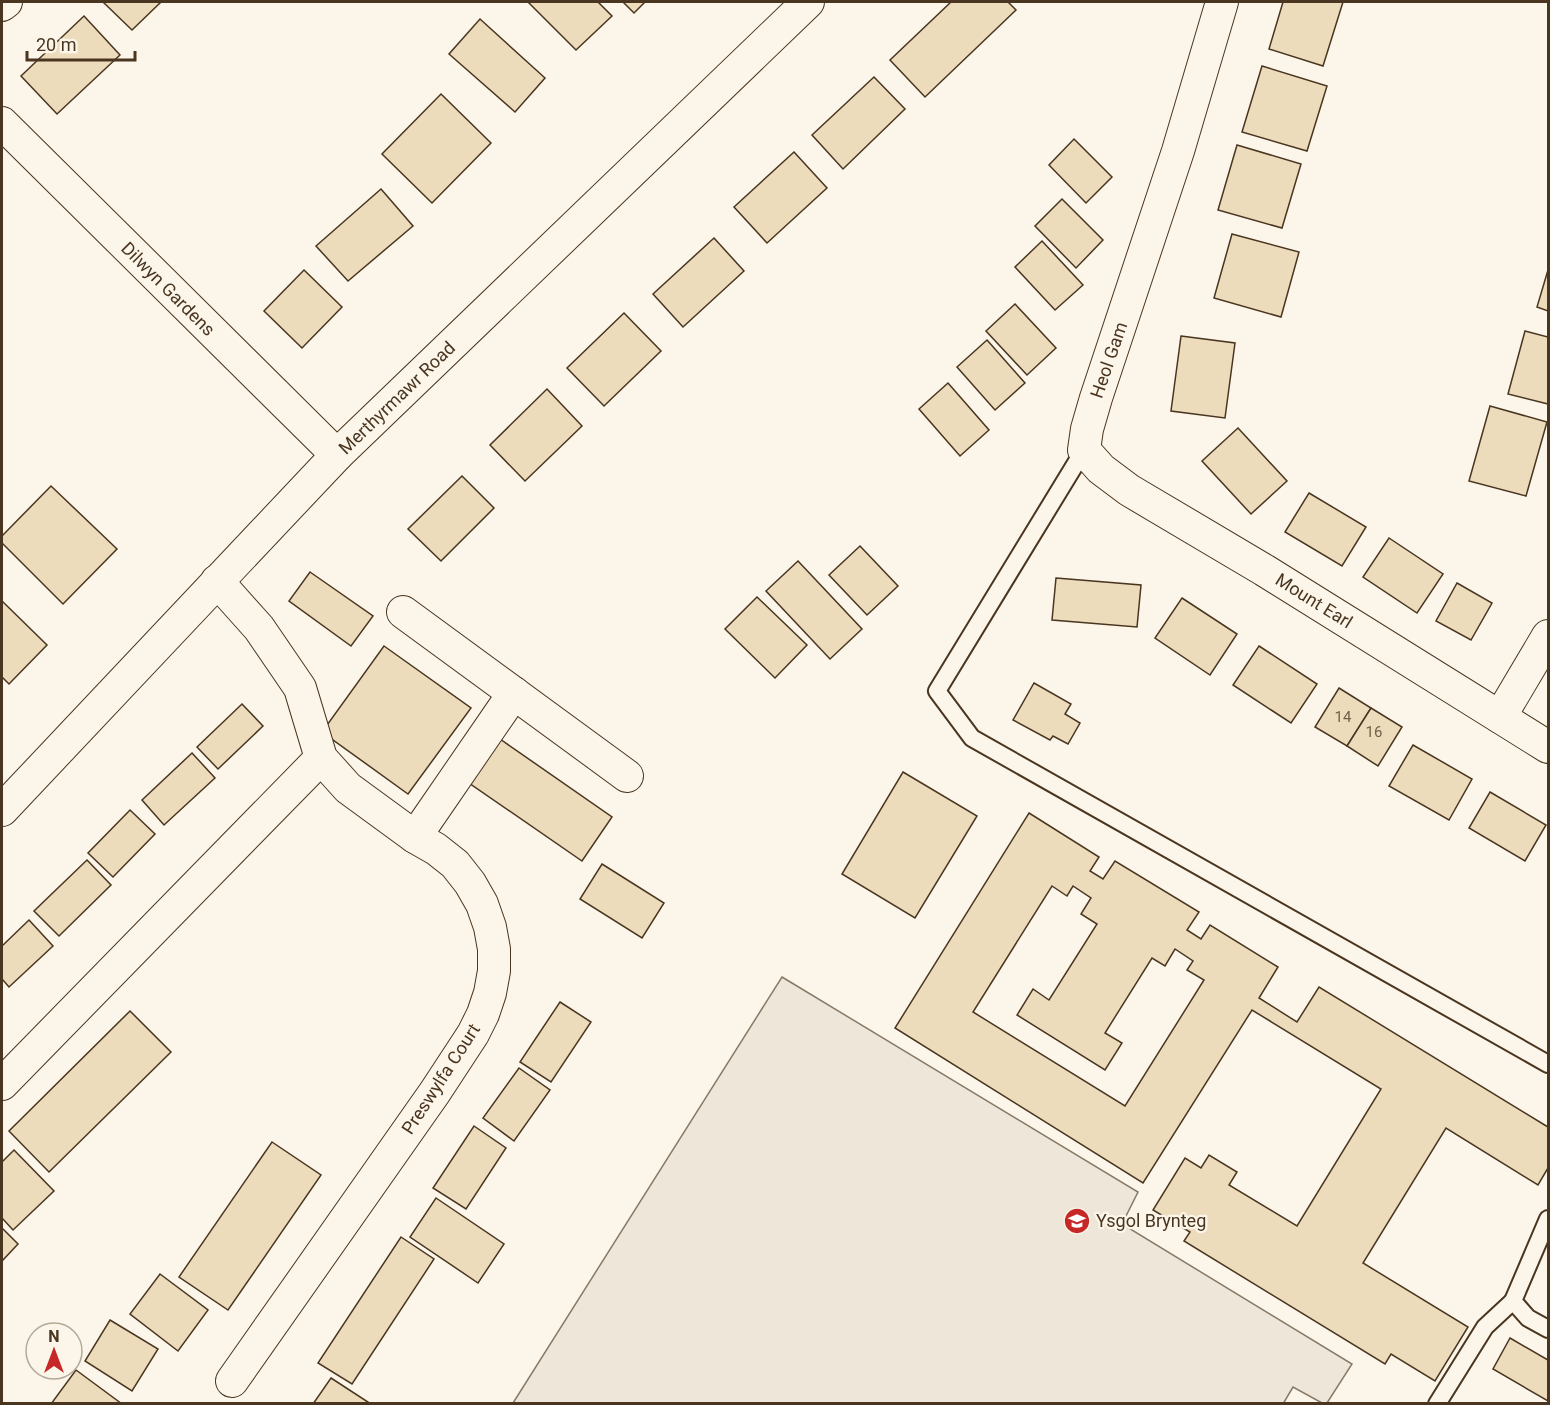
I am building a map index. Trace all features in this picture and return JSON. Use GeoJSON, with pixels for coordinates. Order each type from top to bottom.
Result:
{"type":"FeatureCollection","features":[{"type":"Feature","properties":{"kind":"street"},"geometry":{"type":"LineString","coordinates":[[2,5],[6,2]]}},
{"type":"Feature","properties":{"kind":"street","name":"Merthyrmawr Road"},"geometry":{"type":"LineString","coordinates":[[2,810],[337,455],[808,2]]}},
{"type":"Feature","properties":{"kind":"street","name":"Heol Gam"},"geometry":{"type":"LineString","coordinates":[[1084,450],[1096,398],[1175,163],[1222,2]]}},
{"type":"Feature","properties":{"kind":"street","name":"Dilwyn Gardens"},"geometry":{"type":"LineString","coordinates":[[2,123],[337,455]]}},
{"type":"Feature","properties":{"kind":"street","name":"Mount Earl"},"geometry":{"type":"LineString","coordinates":[[1084,450],[1101,470],[1129,490],[1264,570],[1548,747]]}},
{"type":"Feature","properties":{"kind":"street","name":"Preswylfa Court"},"geometry":{"type":"LineString","coordinates":[[217,581],[259,628],[300,688],[321,758],[348,788],[415,837],[436,849],[455,864],[470,883],[482,904],[490,927],[494,971],[483,1014],[435,1092],[232,1381]]}},
{"type":"Feature","properties":{"kind":"street"},"geometry":{"type":"LineString","coordinates":[[403,612],[627,776]]}},
{"type":"Feature","properties":{"kind":"street"},"geometry":{"type":"LineString","coordinates":[[1500,717],[1548,636]]}},
{"type":"Feature","properties":{"kind":"street"},"geometry":{"type":"LineString","coordinates":[[415,837],[514,693]]}},
{"type":"Feature","properties":{"kind":"street"},"geometry":{"type":"LineString","coordinates":[[2,1084],[321,758]]}},
{"type":"Feature","properties":{"kind":"lane","name":"Heol Gam"},"geometry":{"type":"LineString","coordinates":[[1084,450],[937,691],[972,738],[1548,1064]]}},
{"type":"Feature","properties":{"kind":"lane"},"geometry":{"type":"LineString","coordinates":[[1437,1404],[1485,1327],[1513,1300],[1548,1219]]}},
{"type":"Feature","properties":{"kind":"lane"},"geometry":{"type":"LineString","coordinates":[[1513,1300],[1528,1318],[1548,1329]]}},
{"type":"Feature","properties":{"kind":"shaded area"},"geometry":{"type":"Polygon","coordinates":[[[782,977],[1138,1192],[1122,1224],[1352,1364],[1327,1403],[1322,1403],[1293,1387],[1283,1404],[513,1403],[782,977]]]}},
{"type":"Feature","properties":{"kind":"building"},"geometry":{"type":"Polygon","coordinates":[[[103,2],[161,2],[132,30],[103,2]]]}},
{"type":"Feature","properties":{"kind":"building"},"geometry":{"type":"Polygon","coordinates":[[[528,2],[598,2],[612,16],[576,50],[528,2]]]}},
{"type":"Feature","properties":{"kind":"building"},"geometry":{"type":"Polygon","coordinates":[[[623,2],[645,2],[634,13],[623,2]]]}},
{"type":"Feature","properties":{"kind":"building"},"geometry":{"type":"Polygon","coordinates":[[[951,2],[1008,2],[1016,10],[925,97],[890,60],[951,2]]]}},
{"type":"Feature","properties":{"kind":"building"},"geometry":{"type":"Polygon","coordinates":[[[1283,2],[1343,2],[1323,66],[1269,49],[1283,2]]]}},
{"type":"Feature","properties":{"kind":"building"},"geometry":{"type":"Polygon","coordinates":[[[84,16],[120,55],[57,114],[21,76],[84,16]]]}},
{"type":"Feature","properties":{"kind":"building"},"geometry":{"type":"Polygon","coordinates":[[[480,19],[545,78],[515,112],[449,54],[480,19]]]}},
{"type":"Feature","properties":{"kind":"building"},"geometry":{"type":"Polygon","coordinates":[[[1262,66],[1327,86],[1307,151],[1242,132],[1262,66]]]}},
{"type":"Feature","properties":{"kind":"building"},"geometry":{"type":"Polygon","coordinates":[[[874,77],[905,109],[843,169],[812,135],[874,77]]]}},
{"type":"Feature","properties":{"kind":"building"},"geometry":{"type":"Polygon","coordinates":[[[441,94],[491,143],[432,203],[382,154],[441,94]]]}},
{"type":"Feature","properties":{"kind":"building"},"geometry":{"type":"Polygon","coordinates":[[[1074,139],[1112,177],[1086,203],[1049,165],[1074,139]]]}},
{"type":"Feature","properties":{"kind":"building"},"geometry":{"type":"Polygon","coordinates":[[[1237,145],[1301,164],[1282,228],[1218,210],[1237,145]]]}},
{"type":"Feature","properties":{"kind":"building"},"geometry":{"type":"Polygon","coordinates":[[[794,152],[827,188],[767,243],[734,207],[794,152]]]}},
{"type":"Feature","properties":{"kind":"building"},"geometry":{"type":"Polygon","coordinates":[[[381,189],[413,226],[348,281],[316,246],[381,189]]]}},
{"type":"Feature","properties":{"kind":"building"},"geometry":{"type":"Polygon","coordinates":[[[1062,199],[1103,240],[1076,268],[1035,226],[1062,199]]]}},
{"type":"Feature","properties":{"kind":"building"},"geometry":{"type":"Polygon","coordinates":[[[1232,234],[1299,252],[1281,317],[1214,298],[1232,234]]]}},
{"type":"Feature","properties":{"kind":"building"},"geometry":{"type":"Polygon","coordinates":[[[714,238],[744,271],[683,327],[653,294],[714,238]]]}},
{"type":"Feature","properties":{"kind":"building"},"geometry":{"type":"Polygon","coordinates":[[[1042,241],[1083,285],[1055,310],[1015,267],[1042,241]]]}},
{"type":"Feature","properties":{"kind":"building"},"geometry":{"type":"Polygon","coordinates":[[[304,270],[342,307],[302,348],[264,311],[304,270]]]}},
{"type":"Feature","properties":{"kind":"building"},"geometry":{"type":"Polygon","coordinates":[[[1548,270],[1548,311],[1537,307],[1548,270]]]}},
{"type":"Feature","properties":{"kind":"building"},"geometry":{"type":"Polygon","coordinates":[[[1015,304],[1056,348],[1027,375],[986,331],[1015,304]]]}},
{"type":"Feature","properties":{"kind":"building"},"geometry":{"type":"Polygon","coordinates":[[[624,313],[661,351],[604,406],[567,368],[624,313]]]}},
{"type":"Feature","properties":{"kind":"building"},"geometry":{"type":"Polygon","coordinates":[[[1525,331],[1548,337],[1548,404],[1508,394],[1525,331]]]}},
{"type":"Feature","properties":{"kind":"building"},"geometry":{"type":"Polygon","coordinates":[[[1181,336],[1235,343],[1225,418],[1171,411],[1181,336]]]}},
{"type":"Feature","properties":{"kind":"building"},"geometry":{"type":"Polygon","coordinates":[[[987,340],[1025,383],[995,410],[957,367],[987,340]]]}},
{"type":"Feature","properties":{"kind":"building"},"geometry":{"type":"Polygon","coordinates":[[[948,383],[989,430],[960,456],[919,409],[948,383]]]}},
{"type":"Feature","properties":{"kind":"building"},"geometry":{"type":"Polygon","coordinates":[[[547,389],[582,426],[525,481],[490,445],[547,389]]]}},
{"type":"Feature","properties":{"kind":"building"},"geometry":{"type":"Polygon","coordinates":[[[1490,406],[1547,422],[1526,496],[1469,481],[1490,406]]]}},
{"type":"Feature","properties":{"kind":"building"},"geometry":{"type":"Polygon","coordinates":[[[1238,428],[1287,481],[1251,514],[1202,461],[1238,428]]]}},
{"type":"Feature","properties":{"kind":"building"},"geometry":{"type":"Polygon","coordinates":[[[462,476],[494,508],[441,561],[408,529],[462,476]]]}},
{"type":"Feature","properties":{"kind":"building"},"geometry":{"type":"Polygon","coordinates":[[[51,486],[117,549],[63,604],[2,543],[2,536],[51,486]]]}},
{"type":"Feature","properties":{"kind":"building"},"geometry":{"type":"Polygon","coordinates":[[[1309,493],[1366,527],[1342,566],[1285,532],[1309,493]]]}},
{"type":"Feature","properties":{"kind":"building"},"geometry":{"type":"Polygon","coordinates":[[[1389,538],[1443,574],[1417,613],[1363,577],[1389,538]]]}},
{"type":"Feature","properties":{"kind":"building"},"geometry":{"type":"Polygon","coordinates":[[[860,546],[898,586],[867,615],[829,575],[860,546]]]}},
{"type":"Feature","properties":{"kind":"building"},"geometry":{"type":"Polygon","coordinates":[[[798,561],[862,629],[830,659],[766,591],[798,561]]]}},
{"type":"Feature","properties":{"kind":"building"},"geometry":{"type":"Polygon","coordinates":[[[310,572],[373,616],[351,646],[289,601],[310,572]]]}},
{"type":"Feature","properties":{"kind":"building"},"geometry":{"type":"Polygon","coordinates":[[[1056,578],[1141,585],[1137,627],[1052,620],[1056,578]]]}},
{"type":"Feature","properties":{"kind":"building"},"geometry":{"type":"Polygon","coordinates":[[[1457,583],[1492,603],[1471,640],[1436,621],[1457,583]]]}},
{"type":"Feature","properties":{"kind":"building"},"geometry":{"type":"Polygon","coordinates":[[[757,597],[807,645],[775,678],[725,629],[757,597]]]}},
{"type":"Feature","properties":{"kind":"building"},"geometry":{"type":"Polygon","coordinates":[[[1182,598],[1237,634],[1210,675],[1155,638],[1182,598]]]}},
{"type":"Feature","properties":{"kind":"building"},"geometry":{"type":"Polygon","coordinates":[[[2,601],[47,645],[9,684],[2,677],[2,601]]]}},
{"type":"Feature","properties":{"kind":"building"},"geometry":{"type":"Polygon","coordinates":[[[384,646],[471,708],[408,794],[322,732],[384,646]]]}},
{"type":"Feature","properties":{"kind":"building"},"geometry":{"type":"Polygon","coordinates":[[[1259,646],[1317,684],[1291,723],[1233,685],[1259,646]]]}},
{"type":"Feature","properties":{"kind":"building"},"geometry":{"type":"Polygon","coordinates":[[[1034,683],[1071,704],[1065,714],[1080,723],[1068,744],[1053,736],[1050,740],[1013,720],[1034,683]]]}},
{"type":"Feature","properties":{"kind":"building"},"geometry":{"type":"Polygon","coordinates":[[[1339,688],[1371,708],[1347,746],[1315,727],[1339,688]]]}},
{"type":"Feature","properties":{"kind":"building"},"geometry":{"type":"Polygon","coordinates":[[[242,704],[263,726],[218,769],[197,747],[242,704]]]}},
{"type":"Feature","properties":{"kind":"building"},"geometry":{"type":"Polygon","coordinates":[[[1371,708],[1402,727],[1378,766],[1347,746],[1371,708]]]}},
{"type":"Feature","properties":{"kind":"building"},"geometry":{"type":"Polygon","coordinates":[[[500,739],[612,817],[582,861],[469,783],[500,739]]]}},
{"type":"Feature","properties":{"kind":"building"},"geometry":{"type":"Polygon","coordinates":[[[1413,745],[1472,779],[1449,820],[1389,786],[1413,745]]]}},
{"type":"Feature","properties":{"kind":"building"},"geometry":{"type":"Polygon","coordinates":[[[192,753],[215,778],[164,825],[142,800],[192,753]]]}},
{"type":"Feature","properties":{"kind":"building"},"geometry":{"type":"Polygon","coordinates":[[[903,772],[977,816],[915,918],[842,874],[903,772]]]}},
{"type":"Feature","properties":{"kind":"building"},"geometry":{"type":"Polygon","coordinates":[[[1490,792],[1546,825],[1525,861],[1469,828],[1490,792]]]}},
{"type":"Feature","properties":{"kind":"building"},"geometry":{"type":"Polygon","coordinates":[[[130,810],[155,834],[113,877],[88,853],[130,810]]]}},
{"type":"Feature","properties":{"kind":"building"},"geometry":{"type":"Polygon","coordinates":[[[1029,813],[1099,857],[1090,871],[1103,879],[1115,861],[1199,912],[1187,930],[1201,939],[1210,925],[1278,967],[1259,998],[1297,1022],[1319,987],[1548,1127],[1548,1168],[1538,1185],[1446,1128],[1363,1263],[1468,1327],[1435,1381],[1391,1354],[1385,1364],[1184,1241],[1190,1232],[1153,1210],[1185,1158],[1201,1168],[1209,1155],[1237,1172],[1229,1185],[1297,1226],[1381,1089],[1252,1010],[1143,1183],[895,1028],[1029,813]],[[1052,886],[973,1012],[1125,1106],[1204,980],[1187,970],[1193,961],[1175,949],[1165,966],[1152,958],[1105,1033],[1122,1043],[1105,1070],[1017,1015],[1033,989],[1049,1000],[1097,924],[1081,914],[1091,898],[1073,886],[1067,896],[1052,886]]]}},
{"type":"Feature","properties":{"kind":"building"},"geometry":{"type":"Polygon","coordinates":[[[87,860],[111,885],[59,936],[34,911],[87,860]]]}},
{"type":"Feature","properties":{"kind":"building"},"geometry":{"type":"Polygon","coordinates":[[[602,864],[664,903],[642,938],[580,899],[602,864]]]}},
{"type":"Feature","properties":{"kind":"building"},"geometry":{"type":"Polygon","coordinates":[[[29,920],[53,946],[9,987],[2,979],[2,946],[29,920]]]}},
{"type":"Feature","properties":{"kind":"building"},"geometry":{"type":"Polygon","coordinates":[[[560,1002],[591,1022],[551,1082],[520,1062],[560,1002]]]}},
{"type":"Feature","properties":{"kind":"building"},"geometry":{"type":"Polygon","coordinates":[[[130,1011],[171,1052],[49,1172],[9,1131],[130,1011]]]}},
{"type":"Feature","properties":{"kind":"building"},"geometry":{"type":"Polygon","coordinates":[[[519,1068],[550,1090],[514,1141],[483,1118],[519,1068]]]}},
{"type":"Feature","properties":{"kind":"building"},"geometry":{"type":"Polygon","coordinates":[[[474,1126],[506,1148],[466,1209],[433,1188],[474,1126]]]}},
{"type":"Feature","properties":{"kind":"building"},"geometry":{"type":"Polygon","coordinates":[[[272,1142],[321,1175],[228,1310],[179,1277],[272,1142]]]}},
{"type":"Feature","properties":{"kind":"building"},"geometry":{"type":"Polygon","coordinates":[[[14,1150],[54,1191],[13,1230],[2,1218],[2,1162],[14,1150]]]}},
{"type":"Feature","properties":{"kind":"building"},"geometry":{"type":"Polygon","coordinates":[[[436,1198],[504,1244],[478,1283],[410,1237],[436,1198]]]}},
{"type":"Feature","properties":{"kind":"building"},"geometry":{"type":"Polygon","coordinates":[[[2,1228],[18,1244],[2,1261],[2,1228]]]}},
{"type":"Feature","properties":{"kind":"building"},"geometry":{"type":"Polygon","coordinates":[[[401,1237],[434,1259],[352,1384],[318,1363],[401,1237]]]}},
{"type":"Feature","properties":{"kind":"building"},"geometry":{"type":"Polygon","coordinates":[[[160,1274],[208,1310],[178,1351],[130,1314],[160,1274]]]}},
{"type":"Feature","properties":{"kind":"building"},"geometry":{"type":"Polygon","coordinates":[[[110,1320],[158,1349],[132,1391],[85,1361],[110,1320]]]}},
{"type":"Feature","properties":{"kind":"building"},"geometry":{"type":"Polygon","coordinates":[[[1510,1338],[1548,1360],[1548,1401],[1493,1369],[1510,1338]]]}},
{"type":"Feature","properties":{"kind":"building"},"geometry":{"type":"Polygon","coordinates":[[[84,1376],[122,1404],[51,1404],[68,1381],[84,1381],[84,1376]]]}},
{"type":"Feature","properties":{"kind":"building"},"geometry":{"type":"Polygon","coordinates":[[[331,1378],[371,1404],[313,1404],[331,1378]]]}},
{"type":"Feature","properties":{"kind":"place","name":"Ysgol Brynteg"},"geometry":{"type":"Point","coordinates":[1077,1221]}}]}
